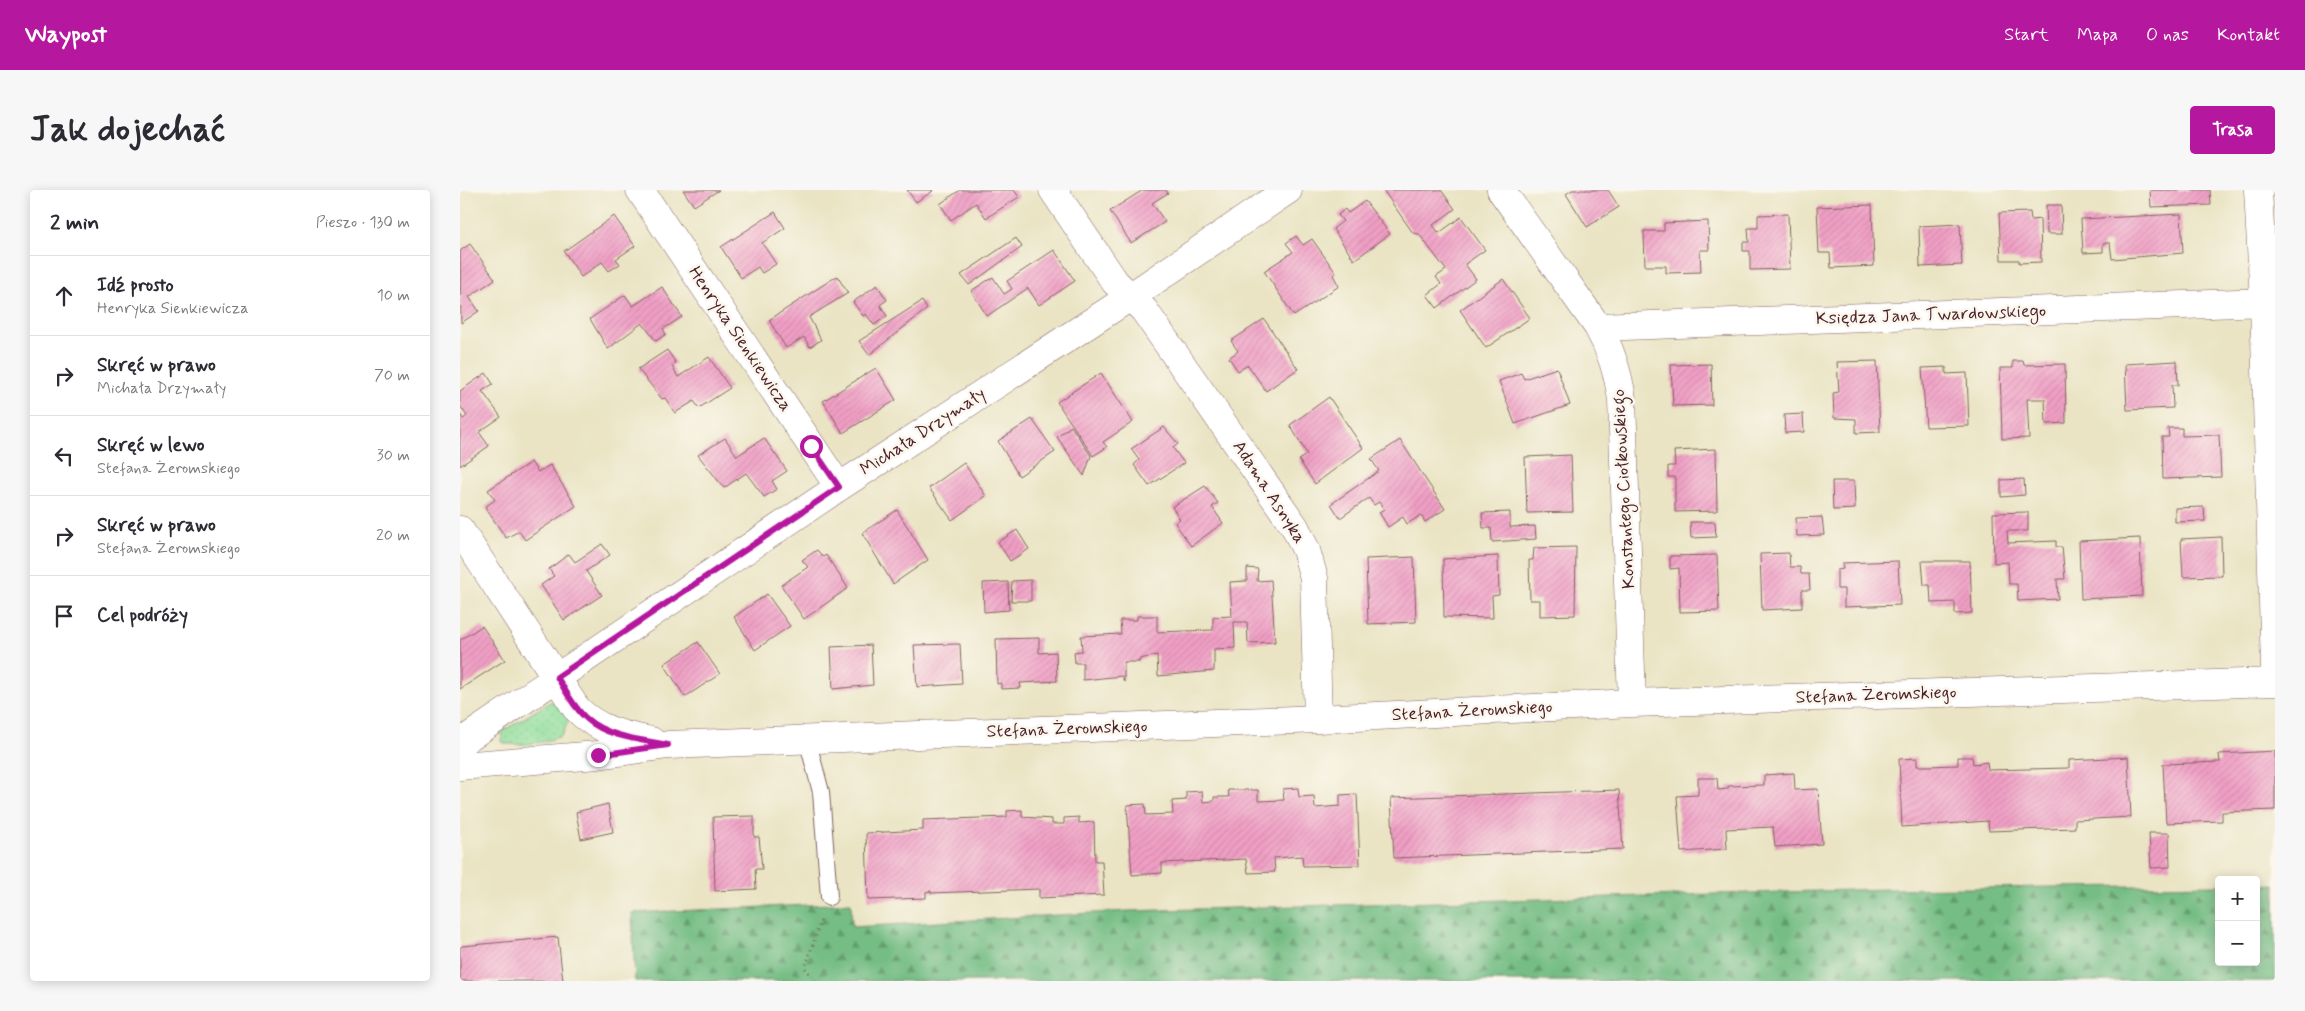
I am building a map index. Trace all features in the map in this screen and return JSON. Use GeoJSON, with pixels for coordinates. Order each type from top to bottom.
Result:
{"type":"FeatureCollection","features":[{"type":"Feature","properties":{"kind":"street","name":"Henryka Sienkiewicza"},"geometry":{"type":"LineString","coordinates":[[640,190],[839,487]]}},
{"type":"Feature","properties":{"kind":"street","name":"Adama Asnyka"},"geometry":{"type":"LineString","coordinates":[[1053,190],[1115,282],[1144,310],[1284,511],[1306,550],[1315,586],[1318,719]]}},
{"type":"Feature","properties":{"kind":"street","name":"Michała Drzymały"},"geometry":{"type":"LineString","coordinates":[[460,743],[839,487],[1130,297],[1288,190]]}},
{"type":"Feature","properties":{"kind":"street","name":"Konstantego Ciołkowskiego"},"geometry":{"type":"LineString","coordinates":[[1502,190],[1598,327],[1610,349],[1618,374],[1622,399],[1632,703]]}},
{"type":"Feature","properties":{"kind":"street"},"geometry":{"type":"LineString","coordinates":[[2258,190],[2264,302],[2275,668]]}},
{"type":"Feature","properties":{"kind":"street","name":"Księdza Jana Twardowskiego"},"geometry":{"type":"LineString","coordinates":[[1598,327],[2264,302]]}},
{"type":"Feature","properties":{"kind":"street","name":"Stefana Żeromskiego"},"geometry":{"type":"LineString","coordinates":[[460,530],[576,708],[588,720],[614,733],[668,745]]}},
{"type":"Feature","properties":{"kind":"street","name":"Stefana Żeromskiego"},"geometry":{"type":"LineString","coordinates":[[460,766],[598,755],[668,745],[1318,719],[1632,703],[2275,682]]}},
{"type":"Feature","properties":{"kind":"lane"},"geometry":{"type":"LineString","coordinates":[[807,739],[821,792],[829,897]]}},
{"type":"Feature","properties":{"kind":"path"},"geometry":{"type":"LineString","coordinates":[[815,981],[805,968],[829,897]]}},
{"type":"Feature","properties":{"kind":"green space"},"geometry":{"type":"Polygon","coordinates":[[[550,702],[559,703],[570,717],[562,735],[531,744],[513,744],[501,741],[503,731],[550,702]]]}},
{"type":"Feature","properties":{"kind":"green space"},"geometry":{"type":"Polygon","coordinates":[[[2275,884],[2275,981],[635,981],[632,913],[851,903],[852,927],[1127,911],[1887,889],[2215,885],[2215,966],[2260,966],[2260,885],[2275,884]]]}},
{"type":"Feature","properties":{"kind":"building"},"geometry":{"type":"Polygon","coordinates":[[[683,190],[719,190],[694,206],[683,190]]]}},
{"type":"Feature","properties":{"kind":"building"},"geometry":{"type":"Polygon","coordinates":[[[907,190],[932,190],[933,191],[916,202],[907,190]]]}},
{"type":"Feature","properties":{"kind":"building"},"geometry":{"type":"Polygon","coordinates":[[[960,190],[1014,190],[1019,197],[986,218],[976,203],[951,220],[940,204],[960,190]]]}},
{"type":"Feature","properties":{"kind":"building"},"geometry":{"type":"Polygon","coordinates":[[[1143,190],[1166,190],[1168,193],[1152,203],[1165,222],[1131,243],[1110,211],[1143,190]]]}},
{"type":"Feature","properties":{"kind":"building"},"geometry":{"type":"Polygon","coordinates":[[[1383,190],[1441,190],[1455,209],[1433,225],[1439,233],[1461,217],[1485,250],[1465,264],[1476,279],[1437,308],[1427,295],[1441,284],[1436,277],[1446,270],[1419,234],[1413,233],[1383,190]]]}},
{"type":"Feature","properties":{"kind":"building"},"geometry":{"type":"Polygon","coordinates":[[[1572,190],[1608,190],[1619,207],[1587,227],[1566,194],[1572,190]]]}},
{"type":"Feature","properties":{"kind":"building"},"geometry":{"type":"Polygon","coordinates":[[[2150,190],[2210,190],[2211,205],[2151,207],[2150,190]]]}},
{"type":"Feature","properties":{"kind":"building"},"geometry":{"type":"Polygon","coordinates":[[[1365,201],[1390,234],[1354,260],[1333,229],[1343,221],[1338,215],[1345,209],[1348,213],[1365,201]]]}},
{"type":"Feature","properties":{"kind":"building"},"geometry":{"type":"Polygon","coordinates":[[[1872,205],[1874,266],[1831,268],[1830,253],[1819,253],[1817,207],[1872,205]]]}},
{"type":"Feature","properties":{"kind":"building"},"geometry":{"type":"Polygon","coordinates":[[[2046,205],[2061,205],[2062,234],[2047,234],[2046,205]]]}},
{"type":"Feature","properties":{"kind":"building"},"geometry":{"type":"Polygon","coordinates":[[[775,212],[785,228],[762,243],[776,264],[762,273],[758,267],[741,278],[721,247],[775,212]]]}},
{"type":"Feature","properties":{"kind":"building"},"geometry":{"type":"Polygon","coordinates":[[[2030,212],[2031,220],[2040,219],[2041,262],[2019,263],[2019,260],[2001,260],[1999,213],[2030,212]]]}},
{"type":"Feature","properties":{"kind":"building"},"geometry":{"type":"Polygon","coordinates":[[[1788,214],[1790,269],[1750,270],[1750,251],[1743,251],[1743,242],[1749,242],[1748,228],[1758,228],[1758,215],[1788,214]]]}},
{"type":"Feature","properties":{"kind":"building"},"geometry":{"type":"Polygon","coordinates":[[[2181,214],[2183,253],[2112,259],[2110,243],[2103,243],[2103,252],[2083,253],[2081,219],[2181,214]]]}},
{"type":"Feature","properties":{"kind":"building"},"geometry":{"type":"Polygon","coordinates":[[[614,216],[635,246],[616,259],[620,264],[609,271],[602,262],[581,277],[564,251],[614,216]]]}},
{"type":"Feature","properties":{"kind":"building"},"geometry":{"type":"Polygon","coordinates":[[[1708,221],[1709,250],[1700,250],[1701,272],[1666,273],[1666,266],[1645,266],[1644,231],[1664,231],[1664,223],[1708,221]]]}},
{"type":"Feature","properties":{"kind":"building"},"geometry":{"type":"Polygon","coordinates":[[[1960,224],[1962,265],[1920,267],[1919,226],[1960,224]]]}},
{"type":"Feature","properties":{"kind":"building"},"geometry":{"type":"Polygon","coordinates":[[[1296,236],[1303,245],[1312,239],[1336,273],[1333,275],[1339,286],[1294,316],[1264,271],[1293,252],[1286,243],[1296,236]]]}},
{"type":"Feature","properties":{"kind":"building"},"geometry":{"type":"Polygon","coordinates":[[[1016,238],[1022,247],[969,285],[961,275],[1016,238]]]}},
{"type":"Feature","properties":{"kind":"building"},"geometry":{"type":"Polygon","coordinates":[[[470,244],[495,279],[469,297],[479,311],[461,323],[460,251],[470,244]]]}},
{"type":"Feature","properties":{"kind":"building"},"geometry":{"type":"Polygon","coordinates":[[[1054,250],[1075,281],[1039,305],[1028,288],[987,316],[971,291],[993,277],[1004,294],[1012,289],[1007,281],[1054,250]]]}},
{"type":"Feature","properties":{"kind":"building"},"geometry":{"type":"Polygon","coordinates":[[[837,276],[848,293],[809,317],[821,340],[810,347],[804,337],[786,348],[769,320],[837,276]]]}},
{"type":"Feature","properties":{"kind":"building"},"geometry":{"type":"Polygon","coordinates":[[[1503,279],[1530,318],[1486,348],[1460,310],[1503,279]]]}},
{"type":"Feature","properties":{"kind":"building"},"geometry":{"type":"Polygon","coordinates":[[[877,285],[887,300],[880,305],[887,316],[874,325],[866,314],[863,316],[853,302],[877,285]]]}},
{"type":"Feature","properties":{"kind":"building"},"geometry":{"type":"Polygon","coordinates":[[[662,287],[682,317],[663,329],[666,334],[656,341],[642,323],[608,349],[590,319],[625,295],[633,306],[662,287]]]}},
{"type":"Feature","properties":{"kind":"building"},"geometry":{"type":"Polygon","coordinates":[[[922,301],[927,309],[869,355],[859,341],[922,301]]]}},
{"type":"Feature","properties":{"kind":"building"},"geometry":{"type":"Polygon","coordinates":[[[1264,319],[1298,369],[1266,391],[1248,365],[1238,371],[1229,358],[1238,351],[1231,341],[1264,319]]]}},
{"type":"Feature","properties":{"kind":"building"},"geometry":{"type":"Polygon","coordinates":[[[667,350],[676,363],[672,366],[678,377],[709,357],[730,388],[699,408],[694,401],[675,413],[665,398],[662,399],[638,369],[667,350]]]}},
{"type":"Feature","properties":{"kind":"building"},"geometry":{"type":"Polygon","coordinates":[[[1877,361],[1880,432],[1856,433],[1856,419],[1834,418],[1833,393],[1839,392],[1837,362],[1877,361]]]}},
{"type":"Feature","properties":{"kind":"building"},"geometry":{"type":"Polygon","coordinates":[[[2013,361],[2023,361],[2024,365],[2065,364],[2066,423],[2046,424],[2045,399],[2027,399],[2029,438],[2002,439],[2000,368],[2013,368],[2013,361]]]}},
{"type":"Feature","properties":{"kind":"building"},"geometry":{"type":"Polygon","coordinates":[[[2177,361],[2178,385],[2172,385],[2173,408],[2127,410],[2125,364],[2177,361]]]}},
{"type":"Feature","properties":{"kind":"building"},"geometry":{"type":"Polygon","coordinates":[[[1711,364],[1712,405],[1673,406],[1671,365],[1711,364]]]}},
{"type":"Feature","properties":{"kind":"building"},"geometry":{"type":"Polygon","coordinates":[[[1946,367],[1946,374],[1967,373],[1969,426],[1926,427],[1922,368],[1946,367]]]}},
{"type":"Feature","properties":{"kind":"building"},"geometry":{"type":"Polygon","coordinates":[[[876,368],[896,400],[843,433],[823,401],[876,368]]]}},
{"type":"Feature","properties":{"kind":"building"},"geometry":{"type":"Polygon","coordinates":[[[1557,368],[1570,405],[1515,424],[1499,381],[1521,373],[1524,379],[1557,368]]]}},
{"type":"Feature","properties":{"kind":"building"},"geometry":{"type":"Polygon","coordinates":[[[486,373],[493,384],[482,391],[501,417],[479,432],[489,446],[460,466],[460,414],[463,419],[467,416],[460,406],[460,391],[486,373]]]}},
{"type":"Feature","properties":{"kind":"building"},"geometry":{"type":"Polygon","coordinates":[[[1101,373],[1133,422],[1103,442],[1107,447],[1093,456],[1057,402],[1101,373]]]}},
{"type":"Feature","properties":{"kind":"building"},"geometry":{"type":"Polygon","coordinates":[[[1329,397],[1363,448],[1315,484],[1299,460],[1307,454],[1290,425],[1329,397]]]}},
{"type":"Feature","properties":{"kind":"building"},"geometry":{"type":"Polygon","coordinates":[[[1803,414],[1804,432],[1785,433],[1784,415],[1803,414]]]}},
{"type":"Feature","properties":{"kind":"building"},"geometry":{"type":"Polygon","coordinates":[[[1032,419],[1055,452],[1019,476],[998,441],[1032,419]]]}},
{"type":"Feature","properties":{"kind":"building"},"geometry":{"type":"Polygon","coordinates":[[[1071,426],[1091,456],[1084,476],[1057,437],[1071,426]]]}},
{"type":"Feature","properties":{"kind":"building"},"geometry":{"type":"Polygon","coordinates":[[[1164,427],[1178,444],[1173,448],[1184,463],[1149,486],[1134,465],[1139,460],[1131,449],[1164,427]]]}},
{"type":"Feature","properties":{"kind":"building"},"geometry":{"type":"Polygon","coordinates":[[[2168,428],[2182,428],[2182,436],[2219,435],[2221,477],[2163,479],[2162,437],[2169,437],[2168,428]]]}},
{"type":"Feature","properties":{"kind":"building"},"geometry":{"type":"Polygon","coordinates":[[[725,438],[737,456],[764,438],[787,471],[772,481],[777,489],[764,497],[746,473],[724,488],[698,455],[725,438]]]}},
{"type":"Feature","properties":{"kind":"building"},"geometry":{"type":"Polygon","coordinates":[[[1400,440],[1445,509],[1425,522],[1421,515],[1407,524],[1403,517],[1388,527],[1379,512],[1384,509],[1379,502],[1374,505],[1369,498],[1340,518],[1331,504],[1379,471],[1371,459],[1400,440]]]}},
{"type":"Feature","properties":{"kind":"building"},"geometry":{"type":"Polygon","coordinates":[[[1716,449],[1717,511],[1675,512],[1675,477],[1668,477],[1668,466],[1675,466],[1674,451],[1716,449]]]}},
{"type":"Feature","properties":{"kind":"building"},"geometry":{"type":"Polygon","coordinates":[[[1571,455],[1573,512],[1527,513],[1525,457],[1571,455]]]}},
{"type":"Feature","properties":{"kind":"building"},"geometry":{"type":"Polygon","coordinates":[[[531,462],[538,472],[550,465],[576,506],[525,540],[519,531],[506,538],[485,507],[495,500],[488,490],[531,462]]]}},
{"type":"Feature","properties":{"kind":"building"},"geometry":{"type":"Polygon","coordinates":[[[964,463],[986,496],[952,520],[929,488],[964,463]]]}},
{"type":"Feature","properties":{"kind":"building"},"geometry":{"type":"Polygon","coordinates":[[[2024,479],[2025,495],[2001,497],[2001,480],[2024,479]]]}},
{"type":"Feature","properties":{"kind":"building"},"geometry":{"type":"Polygon","coordinates":[[[1832,481],[1854,481],[1855,509],[1833,510],[1832,481]]]}},
{"type":"Feature","properties":{"kind":"building"},"geometry":{"type":"Polygon","coordinates":[[[1205,486],[1218,503],[1212,507],[1223,523],[1191,546],[1175,523],[1180,519],[1172,507],[1205,486]]]}},
{"type":"Feature","properties":{"kind":"building"},"geometry":{"type":"Polygon","coordinates":[[[2204,507],[2205,521],[2175,522],[2175,508],[2204,507]]]}},
{"type":"Feature","properties":{"kind":"building"},"geometry":{"type":"Polygon","coordinates":[[[897,510],[928,560],[893,584],[862,533],[897,510]]]}},
{"type":"Feature","properties":{"kind":"building"},"geometry":{"type":"Polygon","coordinates":[[[1510,512],[1510,527],[1535,526],[1536,539],[1492,542],[1491,528],[1483,528],[1482,513],[1510,512]]]}},
{"type":"Feature","properties":{"kind":"building"},"geometry":{"type":"Polygon","coordinates":[[[2028,512],[2028,531],[2007,531],[2008,543],[2056,541],[2056,547],[2062,547],[2065,579],[2057,579],[2058,599],[2018,601],[2017,584],[2009,584],[2008,562],[1994,563],[1993,513],[2028,512]]]}},
{"type":"Feature","properties":{"kind":"building"},"geometry":{"type":"Polygon","coordinates":[[[1822,517],[1824,535],[1797,536],[1796,518],[1822,517]]]}},
{"type":"Feature","properties":{"kind":"building"},"geometry":{"type":"Polygon","coordinates":[[[1690,522],[1715,522],[1716,537],[1691,538],[1690,522]]]}},
{"type":"Feature","properties":{"kind":"building"},"geometry":{"type":"Polygon","coordinates":[[[1017,530],[1029,549],[1010,561],[998,542],[1017,530]]]}},
{"type":"Feature","properties":{"kind":"building"},"geometry":{"type":"Polygon","coordinates":[[[2221,537],[2222,576],[2183,577],[2181,539],[2221,537]]]}},
{"type":"Feature","properties":{"kind":"building"},"geometry":{"type":"Polygon","coordinates":[[[2140,538],[2142,596],[2081,599],[2079,541],[2140,538]]]}},
{"type":"Feature","properties":{"kind":"building"},"geometry":{"type":"Polygon","coordinates":[[[602,544],[610,555],[586,571],[602,595],[564,620],[541,585],[554,576],[549,569],[569,554],[575,562],[602,544]]]}},
{"type":"Feature","properties":{"kind":"building"},"geometry":{"type":"Polygon","coordinates":[[[1576,547],[1575,615],[1540,616],[1540,600],[1530,600],[1529,560],[1533,560],[1534,548],[1576,547]]]}},
{"type":"Feature","properties":{"kind":"building"},"geometry":{"type":"Polygon","coordinates":[[[817,550],[823,557],[826,555],[848,588],[804,619],[781,585],[808,567],[802,560],[817,550]]]}},
{"type":"Feature","properties":{"kind":"building"},"geometry":{"type":"Polygon","coordinates":[[[1789,553],[1790,567],[1800,567],[1801,574],[1809,574],[1810,590],[1802,590],[1802,608],[1762,610],[1760,554],[1789,553]]]}},
{"type":"Feature","properties":{"kind":"building"},"geometry":{"type":"Polygon","coordinates":[[[1717,555],[1719,611],[1680,612],[1679,568],[1670,569],[1670,556],[1717,555]]]}},
{"type":"Feature","properties":{"kind":"building"},"geometry":{"type":"Polygon","coordinates":[[[1498,556],[1499,595],[1492,596],[1493,618],[1444,617],[1443,559],[1498,556]]]}},
{"type":"Feature","properties":{"kind":"building"},"geometry":{"type":"Polygon","coordinates":[[[1414,557],[1416,622],[1368,624],[1366,559],[1414,557]]]}},
{"type":"Feature","properties":{"kind":"building"},"geometry":{"type":"Polygon","coordinates":[[[1898,561],[1900,605],[1844,607],[1844,589],[1837,589],[1837,570],[1843,569],[1842,563],[1898,561]]]}},
{"type":"Feature","properties":{"kind":"building"},"geometry":{"type":"Polygon","coordinates":[[[1922,561],[1970,561],[1972,613],[1955,614],[1955,602],[1931,603],[1930,585],[1924,585],[1922,561]]]}},
{"type":"Feature","properties":{"kind":"building"},"geometry":{"type":"Polygon","coordinates":[[[1247,568],[1258,569],[1257,581],[1271,580],[1275,642],[1248,643],[1247,622],[1234,622],[1235,648],[1214,649],[1214,671],[1158,676],[1157,655],[1140,659],[1139,662],[1124,662],[1124,682],[1122,676],[1083,680],[1083,663],[1075,663],[1074,652],[1082,651],[1081,636],[1121,634],[1120,620],[1137,620],[1137,616],[1157,616],[1157,632],[1213,630],[1213,617],[1232,616],[1230,582],[1247,581],[1247,568]]]}},
{"type":"Feature","properties":{"kind":"building"},"geometry":{"type":"Polygon","coordinates":[[[1031,580],[1031,601],[1011,601],[1012,581],[1031,580]]]}},
{"type":"Feature","properties":{"kind":"building"},"geometry":{"type":"Polygon","coordinates":[[[1008,582],[1009,610],[984,612],[983,583],[1008,582]]]}},
{"type":"Feature","properties":{"kind":"building"},"geometry":{"type":"Polygon","coordinates":[[[767,594],[790,626],[755,650],[734,617],[767,594]]]}},
{"type":"Feature","properties":{"kind":"building"},"geometry":{"type":"Polygon","coordinates":[[[482,626],[505,660],[460,689],[460,640],[482,626]]]}},
{"type":"Feature","properties":{"kind":"building"},"geometry":{"type":"Polygon","coordinates":[[[1039,638],[1039,653],[1056,652],[1057,681],[1020,683],[1021,688],[1001,689],[1001,683],[997,684],[996,639],[1039,638]]]}},
{"type":"Feature","properties":{"kind":"building"},"geometry":{"type":"Polygon","coordinates":[[[698,642],[720,674],[685,697],[664,664],[698,642]]]}},
{"type":"Feature","properties":{"kind":"building"},"geometry":{"type":"Polygon","coordinates":[[[960,644],[962,684],[917,687],[914,645],[960,644]]]}},
{"type":"Feature","properties":{"kind":"building"},"geometry":{"type":"Polygon","coordinates":[[[871,645],[873,685],[833,689],[831,647],[871,645]]]}},
{"type":"Feature","properties":{"kind":"building"},"geometry":{"type":"Polygon","coordinates":[[[2275,751],[2275,810],[2222,812],[2222,821],[2166,823],[2163,764],[2220,762],[2219,754],[2275,751]]]}},
{"type":"Feature","properties":{"kind":"building"},"geometry":{"type":"Polygon","coordinates":[[[1958,757],[1972,757],[1973,764],[1987,762],[1988,770],[2069,768],[2069,760],[2128,757],[2131,817],[2075,820],[2075,828],[1989,831],[1988,821],[1902,827],[1899,759],[1917,758],[1917,766],[1958,765],[1958,757]]]}},
{"type":"Feature","properties":{"kind":"building"},"geometry":{"type":"Polygon","coordinates":[[[1794,773],[1795,790],[1818,789],[1822,844],[1775,847],[1773,827],[1726,829],[1727,849],[1681,852],[1677,796],[1698,795],[1698,778],[1717,778],[1718,790],[1728,789],[1728,786],[1764,785],[1764,775],[1794,773]]]}},
{"type":"Feature","properties":{"kind":"building"},"geometry":{"type":"Polygon","coordinates":[[[1298,788],[1299,797],[1314,796],[1315,808],[1340,806],[1340,795],[1357,794],[1360,865],[1303,866],[1302,856],[1274,858],[1275,872],[1248,873],[1246,859],[1162,863],[1162,873],[1132,875],[1127,805],[1145,804],[1146,815],[1173,814],[1172,801],[1186,800],[1186,792],[1202,791],[1203,802],[1214,801],[1214,797],[1229,797],[1228,790],[1258,790],[1258,801],[1284,800],[1283,789],[1298,788]]]}},
{"type":"Feature","properties":{"kind":"building"},"geometry":{"type":"Polygon","coordinates":[[[1619,790],[1623,849],[1394,858],[1391,798],[1619,790]]]}},
{"type":"Feature","properties":{"kind":"building"},"geometry":{"type":"Polygon","coordinates":[[[608,804],[613,832],[581,839],[576,812],[608,804]]]}},
{"type":"Feature","properties":{"kind":"building"},"geometry":{"type":"Polygon","coordinates":[[[1022,810],[1022,817],[1052,819],[1052,824],[1064,824],[1064,818],[1079,817],[1079,823],[1094,822],[1095,861],[1102,861],[1104,895],[1039,898],[1039,889],[931,893],[931,891],[926,892],[926,898],[868,900],[866,833],[923,830],[923,820],[1007,817],[1007,811],[1022,810]]]}},
{"type":"Feature","properties":{"kind":"building"},"geometry":{"type":"Polygon","coordinates":[[[754,816],[754,837],[759,837],[762,869],[755,869],[756,889],[715,891],[713,817],[754,816]]]}},
{"type":"Feature","properties":{"kind":"building"},"geometry":{"type":"Polygon","coordinates":[[[2149,833],[2169,833],[2170,867],[2151,868],[2149,833]]]}},
{"type":"Feature","properties":{"kind":"building"},"geometry":{"type":"Polygon","coordinates":[[[558,937],[563,981],[460,981],[460,948],[462,946],[558,937]]]}},
{"type":"Feature","properties":{"kind":"route"},"geometry":{"type":"LineString","coordinates":[[598,755],[668,745],[614,733],[588,720],[576,708],[557,677],[839,487],[811,446]]}}]}
